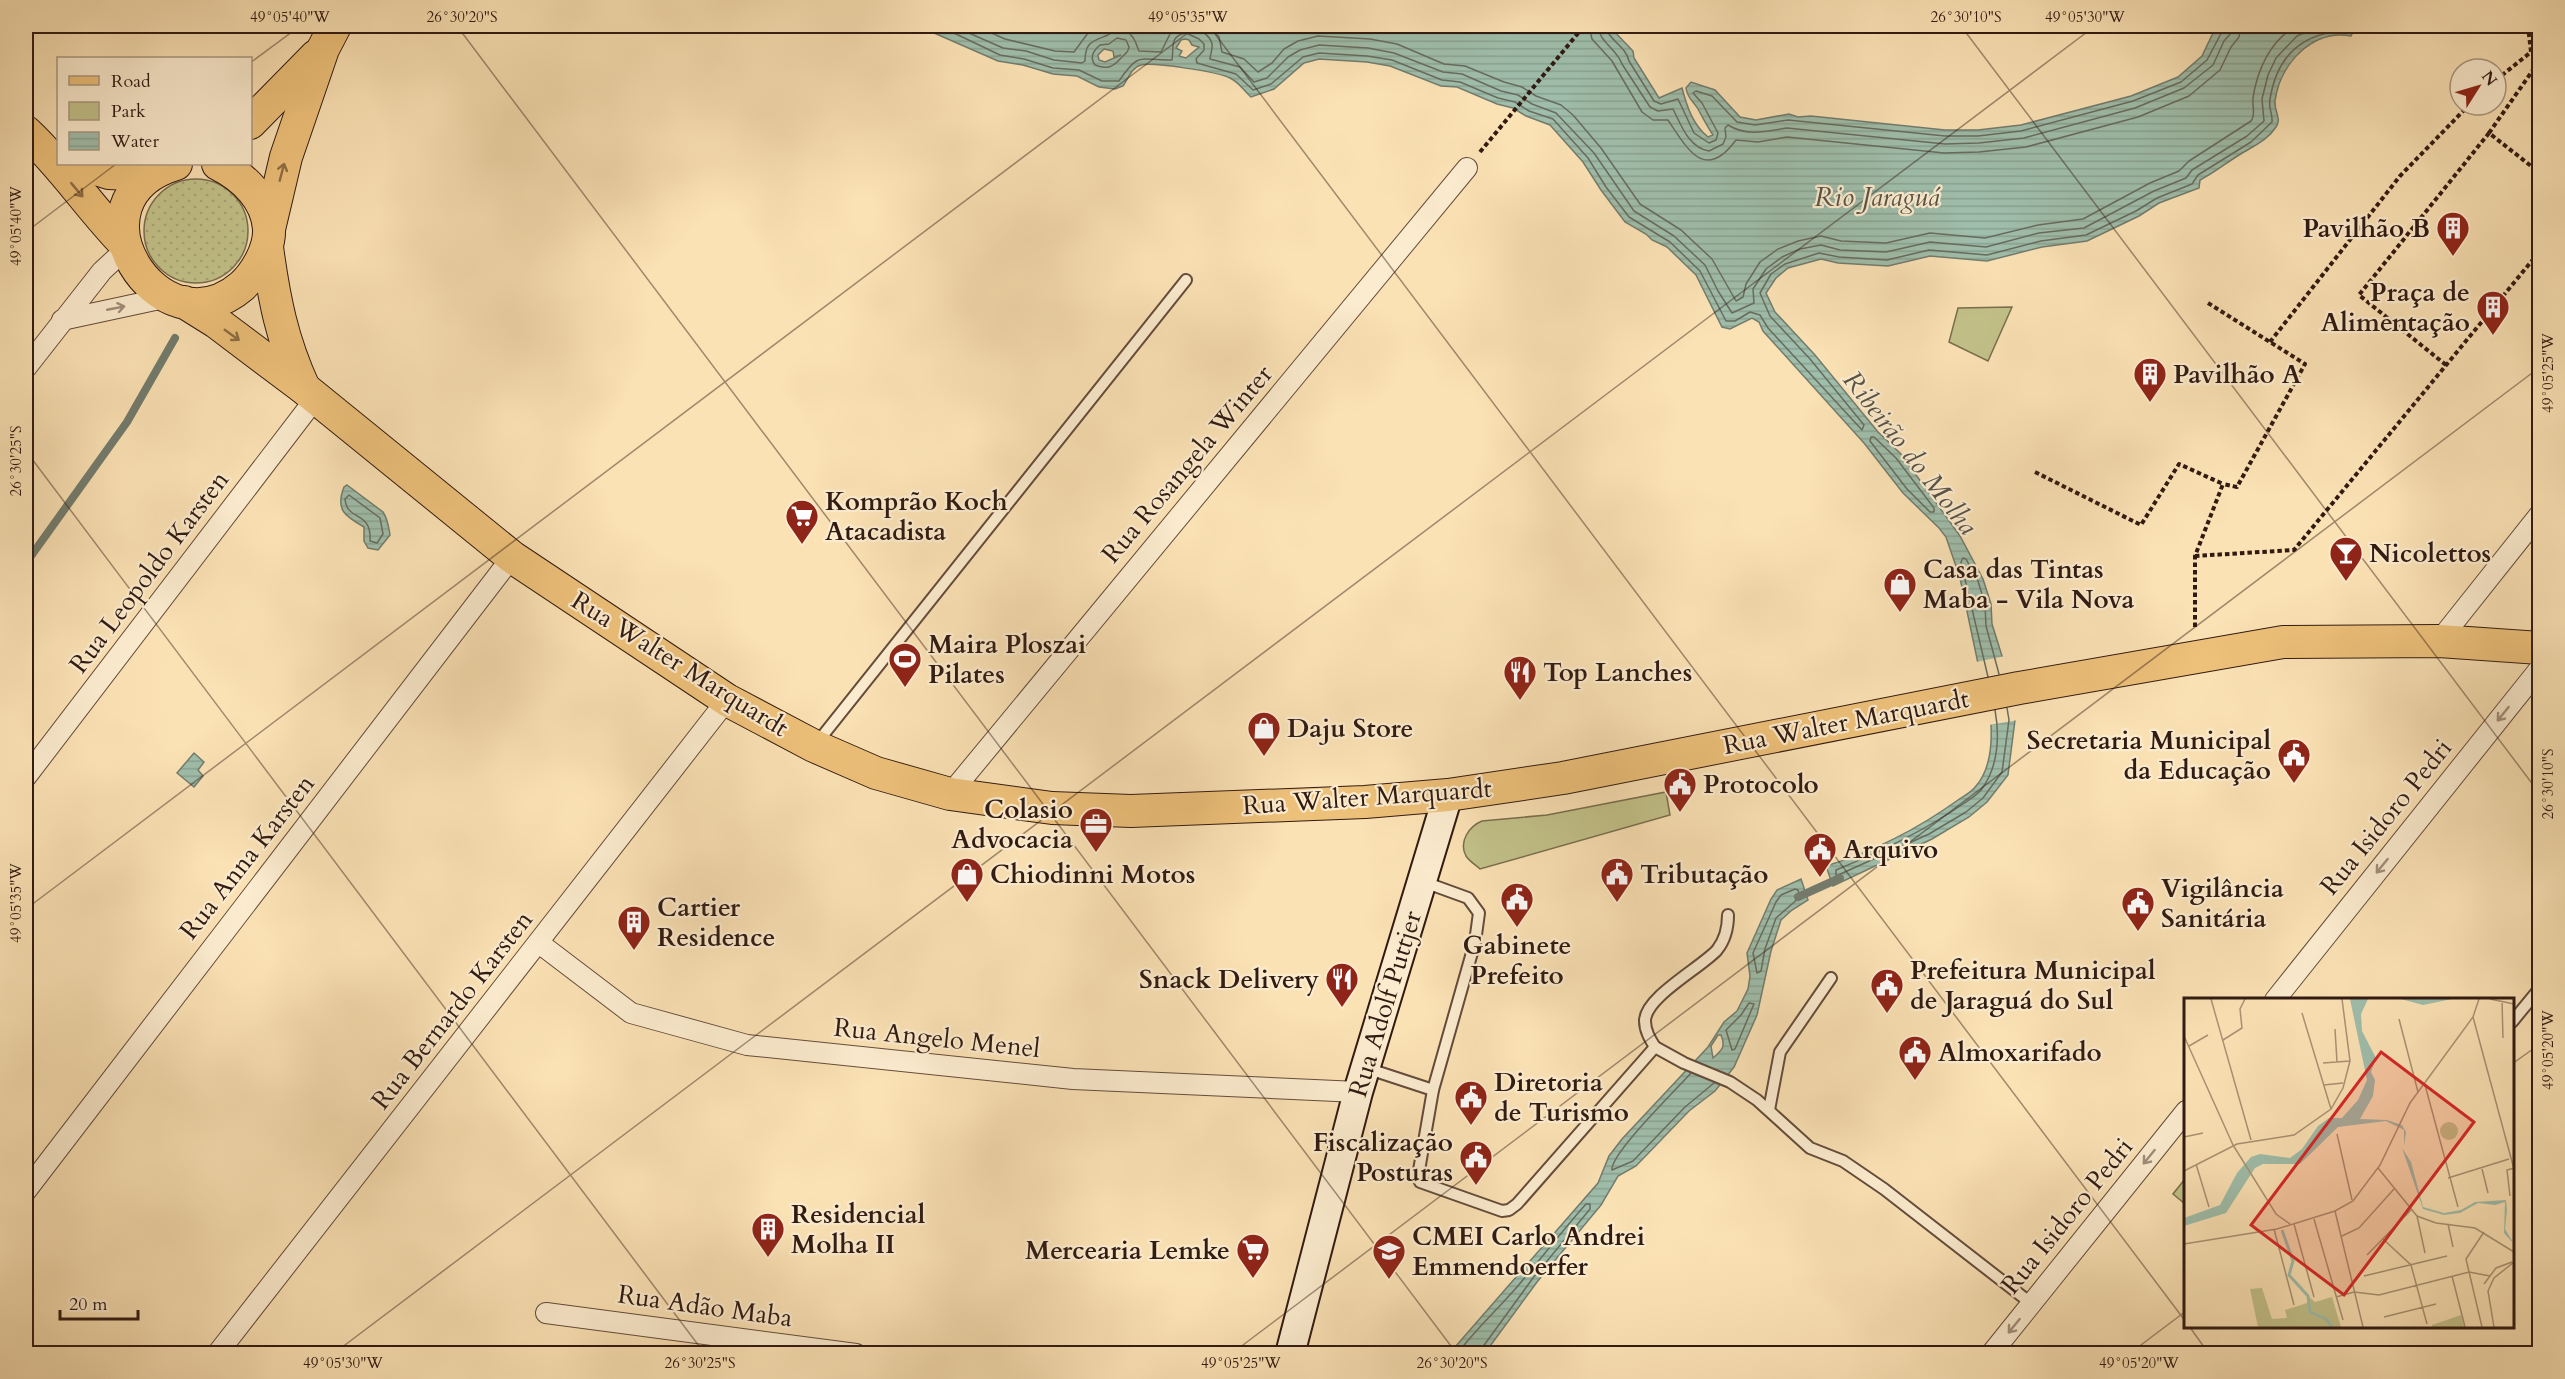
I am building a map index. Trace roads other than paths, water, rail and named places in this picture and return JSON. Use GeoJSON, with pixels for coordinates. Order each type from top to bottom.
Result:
{"type":"FeatureCollection","features":[{"type":"Feature","properties":{"kind":"main road"},"geometry":{"type":"LineString","coordinates":[[252,121],[329,37]]}},
{"type":"Feature","properties":{"kind":"main road"},"geometry":{"type":"LineString","coordinates":[[176,300],[219,299],[235,291],[248,280],[268,238],[286,158],[329,37]]}},
{"type":"Feature","properties":{"kind":"main road"},"geometry":{"type":"LineString","coordinates":[[41,143],[57,164]]}},
{"type":"Feature","properties":{"kind":"main road"},"geometry":{"type":"LineString","coordinates":[[58,165],[100,219],[125,246]]}},
{"type":"Feature","properties":{"kind":"main road"},"geometry":{"type":"LineString","coordinates":[[84,165],[110,173],[148,175]]}},
{"type":"Feature","properties":{"kind":"main road"},"geometry":{"type":"LineString","coordinates":[[125,246],[126,205],[138,185],[148,175],[173,165]]}},
{"type":"Feature","properties":{"kind":"main road"},"geometry":{"type":"LineString","coordinates":[[220,165],[235,172],[252,189],[263,207],[268,238]]}},
{"type":"Feature","properties":{"kind":"main road","name":"Rua Walter Marquardt"},"geometry":{"type":"LineString","coordinates":[[268,238],[279,323],[290,355],[310,394]]}},
{"type":"Feature","properties":{"kind":"main road","name":"Rua Walter Marquardt"},"geometry":{"type":"LineString","coordinates":[[125,246],[132,265],[145,282],[216,322],[310,394],[512,557],[727,700],[814,746],[876,773],[950,794],[1052,808],[1131,811],[1365,802],[1448,795],[1563,778],[1976,696],[2283,642],[2439,641],[2540,648]]}},
{"type":"Feature","properties":{"kind":"street","name":"Rua Rosangela Winter"},"geometry":{"type":"LineString","coordinates":[[950,794],[1467,168]]}},
{"type":"Feature","properties":{"kind":"street"},"geometry":{"type":"LineString","coordinates":[[26,368],[62,320],[125,246]]}},
{"type":"Feature","properties":{"kind":"street"},"geometry":{"type":"LineString","coordinates":[[62,320],[176,300]]}},
{"type":"Feature","properties":{"kind":"street","name":"Rua Leopoldo Karsten"},"geometry":{"type":"LineString","coordinates":[[26,777],[310,394]]}},
{"type":"Feature","properties":{"kind":"street"},"geometry":{"type":"LineString","coordinates":[[2439,641],[2540,514]]}},
{"type":"Feature","properties":{"kind":"street","name":"Rua Anna Karsten"},"geometry":{"type":"LineString","coordinates":[[26,1191],[512,557]]}},
{"type":"Feature","properties":{"kind":"street","name":"Rua Isidoro Pedri"},"geometry":{"type":"LineString","coordinates":[[2276,998],[2540,668]]}},
{"type":"Feature","properties":{"kind":"street","name":"Rua Bernardo Karsten"},"geometry":{"type":"LineString","coordinates":[[218,1353],[727,700]]}},
{"type":"Feature","properties":{"kind":"street","name":"Rua Adolf Puttjer"},"geometry":{"type":"LineString","coordinates":[[1290,1353],[1362,1080],[1448,795]]}},
{"type":"Feature","properties":{"kind":"street","name":"Rua Angelo Menel"},"geometry":{"type":"LineString","coordinates":[[539,943],[631,1013],[747,1046],[1073,1079],[1362,1080]]}},
{"type":"Feature","properties":{"kind":"street","name":"Rua Isidoro Pedri"},"geometry":{"type":"LineString","coordinates":[[1991,1353],[2184,1114]]}},
{"type":"Feature","properties":{"kind":"street","name":"Rua Adão Maba"},"geometry":{"type":"LineString","coordinates":[[546,1313],[804,1350],[856,1353]]}},
{"type":"Feature","properties":{"kind":"lane"},"geometry":{"type":"LineString","coordinates":[[814,746],[1186,280]]}},
{"type":"Feature","properties":{"kind":"lane"},"geometry":{"type":"LineString","coordinates":[[1422,882],[1468,898],[1479,913],[1475,942],[1433,1090],[1418,1176],[1420,1182],[1502,1211],[1509,1210],[1517,1204],[1655,1047]]}},
{"type":"Feature","properties":{"kind":"lane"},"geometry":{"type":"LineString","coordinates":[[1728,915],[1728,928],[1717,949],[1652,1005],[1645,1019],[1648,1035],[1655,1047],[1684,1063],[1730,1082],[1769,1110],[1810,1148],[1843,1161],[2032,1304]]}},
{"type":"Feature","properties":{"kind":"lane"},"geometry":{"type":"LineString","coordinates":[[1769,1110],[1780,1052],[1831,978]]}},
{"type":"Feature","properties":{"kind":"lane"},"geometry":{"type":"LineString","coordinates":[[2514,1020],[2540,988]]}},
{"type":"Feature","properties":{"kind":"lane"},"geometry":{"type":"LineString","coordinates":[[1362,1080],[1433,1090]]}},
{"type":"Feature","properties":{"kind":"water","name":"Rio Jaraguá"},"geometry":{"type":"Polygon","coordinates":[[[918,26],[1609,26],[1633,51],[1634,58],[1659,98],[1682,88],[1691,115],[1708,137],[1713,135],[1687,92],[1686,88],[1691,82],[1715,90],[1740,117],[1756,120],[1789,114],[1798,117],[1811,116],[1945,130],[1978,130],[2021,125],[2131,96],[2178,77],[2202,56],[2213,33],[2221,26],[2356,26],[2351,36],[2337,35],[2323,38],[2300,52],[2291,62],[2278,87],[2275,101],[2278,124],[2264,140],[2200,180],[2199,188],[2159,203],[2139,216],[2087,241],[2042,247],[1987,261],[1930,256],[1888,266],[1838,263],[1821,259],[1788,268],[1776,278],[1766,293],[1775,312],[1815,355],[1878,432],[1901,454],[1960,536],[1983,579],[1991,604],[1992,624],[2002,656],[2015,720],[2008,775],[1987,802],[1969,817],[1932,839],[1833,886],[1826,866],[1861,854],[1895,838],[1927,820],[1974,788],[1981,780],[1987,765],[1991,725],[1960,578],[1946,537],[1903,493],[1864,443],[1763,331],[1759,322],[1752,318],[1730,329],[1722,327],[1696,275],[1667,247],[1625,222],[1583,162],[1550,125],[1457,87],[1441,86],[1390,66],[1319,59],[1304,63],[1274,89],[1251,97],[1230,78],[1186,68],[1141,65],[1133,71],[1123,86],[1115,89],[1099,87],[1077,76],[1053,74],[1023,65],[998,61],[918,26]],[[1185,39],[1181,40],[1176,48],[1182,51],[1179,56],[1186,58],[1199,47],[1185,39]],[[1104,49],[1098,55],[1099,60],[1105,62],[1121,55],[1114,57],[1113,51],[1104,49]]]}},
{"type":"Feature","properties":{"kind":"water"},"geometry":{"type":"Polygon","coordinates":[[[347,485],[384,514],[390,535],[378,550],[368,548],[364,541],[364,527],[347,516],[341,507],[341,495],[347,485]]]}},
{"type":"Feature","properties":{"kind":"water"},"geometry":{"type":"Polygon","coordinates":[[[194,753],[204,762],[198,770],[203,776],[194,787],[177,773],[194,753]]]}},
{"type":"Feature","properties":{"kind":"water"},"geometry":{"type":"Polygon","coordinates":[[[1801,879],[1808,900],[1781,920],[1771,951],[1757,1015],[1734,1067],[1715,1091],[1689,1111],[1636,1166],[1618,1176],[1601,1205],[1537,1282],[1485,1353],[1449,1354],[1598,1183],[1609,1156],[1622,1139],[1708,1047],[1724,1022],[1737,1011],[1748,989],[1750,976],[1747,953],[1777,890],[1801,879]],[[1718,1035],[1711,1046],[1713,1058],[1722,1048],[1721,1035],[1718,1035]]]}},
{"type":"Feature","properties":{"kind":"waterway"},"geometry":{"type":"LineString","coordinates":[[26,563],[127,422],[175,338]]}},
{"type":"Feature","properties":{"kind":"waterway","name":"Ribeirão do Molha"},"geometry":{"type":"LineString","coordinates":[[1798,897],[1840,878]]}},
{"type":"Feature","properties":{"kind":"place","name":"Pavilhão B"},"geometry":{"type":"Point","coordinates":[2453,257]}},
{"type":"Feature","properties":{"kind":"place","name":"Praça de Alimentação"},"geometry":{"type":"Point","coordinates":[2493,336]}},
{"type":"Feature","properties":{"kind":"place","name":"Pavilhão A"},"geometry":{"type":"Point","coordinates":[2150,403]}},
{"type":"Feature","properties":{"kind":"place","name":"Komprão Koch Atacadista"},"geometry":{"type":"Point","coordinates":[802,545]}},
{"type":"Feature","properties":{"kind":"place","name":"Nicolettos"},"geometry":{"type":"Point","coordinates":[2346,582]}},
{"type":"Feature","properties":{"kind":"place","name":"Casa das Tintas Maba - Vila Nova"},"geometry":{"type":"Point","coordinates":[1900,613]}},
{"type":"Feature","properties":{"kind":"place","name":"Maira Ploszai Pilates"},"geometry":{"type":"Point","coordinates":[905,688]}},
{"type":"Feature","properties":{"kind":"place","name":"Top Lanches"},"geometry":{"type":"Point","coordinates":[1520,701]}},
{"type":"Feature","properties":{"kind":"place","name":"Daju Store"},"geometry":{"type":"Point","coordinates":[1264,757]}},
{"type":"Feature","properties":{"kind":"place","name":"Secretaria Municipal da Educação"},"geometry":{"type":"Point","coordinates":[2294,784]}},
{"type":"Feature","properties":{"kind":"place","name":"Protocolo"},"geometry":{"type":"Point","coordinates":[1680,813]}},
{"type":"Feature","properties":{"kind":"place","name":"Colasio Advocacia"},"geometry":{"type":"Point","coordinates":[1096,853]}},
{"type":"Feature","properties":{"kind":"place","name":"Arquivo"},"geometry":{"type":"Point","coordinates":[1820,878]}},
{"type":"Feature","properties":{"kind":"place","name":"Chiodinni Motos"},"geometry":{"type":"Point","coordinates":[967,903]}},
{"type":"Feature","properties":{"kind":"place","name":"Tributação"},"geometry":{"type":"Point","coordinates":[1617,903]}},
{"type":"Feature","properties":{"kind":"place","name":"Gabinete Prefeito"},"geometry":{"type":"Point","coordinates":[1517,928]}},
{"type":"Feature","properties":{"kind":"place","name":"Vigilância Sanitária"},"geometry":{"type":"Point","coordinates":[2138,932]}},
{"type":"Feature","properties":{"kind":"place","name":"Cartier Residence"},"geometry":{"type":"Point","coordinates":[634,951]}},
{"type":"Feature","properties":{"kind":"place","name":"Snack Delivery"},"geometry":{"type":"Point","coordinates":[1342,1008]}},
{"type":"Feature","properties":{"kind":"place","name":"Prefeitura Municipal de Jaraguá do Sul"},"geometry":{"type":"Point","coordinates":[1887,1014]}},
{"type":"Feature","properties":{"kind":"place","name":"Almoxarifado"},"geometry":{"type":"Point","coordinates":[1915,1081]}},
{"type":"Feature","properties":{"kind":"place","name":"Diretoria de Turismo"},"geometry":{"type":"Point","coordinates":[1471,1126]}},
{"type":"Feature","properties":{"kind":"place","name":"Fiscalização Posturas"},"geometry":{"type":"Point","coordinates":[1476,1186]}},
{"type":"Feature","properties":{"kind":"place","name":"Residencial Molha II"},"geometry":{"type":"Point","coordinates":[768,1258]}},
{"type":"Feature","properties":{"kind":"place","name":"Mercearia Lemke"},"geometry":{"type":"Point","coordinates":[1253,1279]}},
{"type":"Feature","properties":{"kind":"place","name":"CMEI Carlo Andrei Emmendoerfer"},"geometry":{"type":"Point","coordinates":[1389,1280]}}]}
